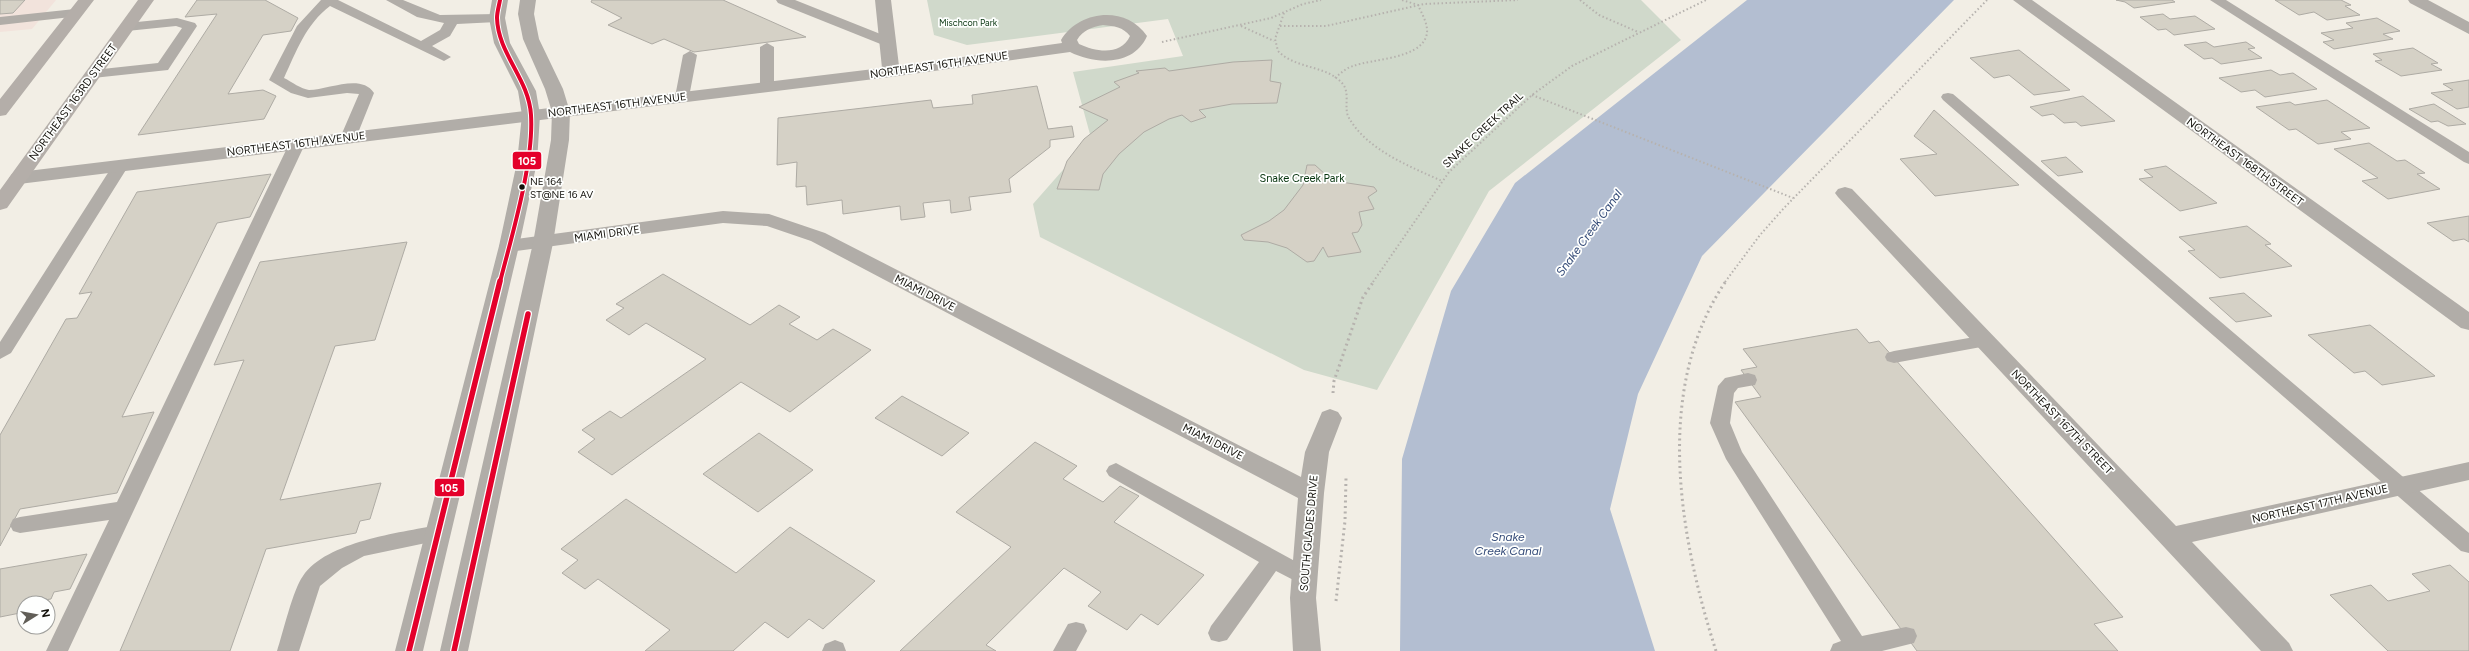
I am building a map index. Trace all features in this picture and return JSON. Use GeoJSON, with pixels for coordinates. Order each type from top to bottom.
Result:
{"type":"FeatureCollection","features":[{"type":"Feature","properties":{"kind":"main road","name":"NORTHEAST 163RD STREET"},"geometry":{"type":"LineString","coordinates":[[0,204],[146,0]]}},
{"type":"Feature","properties":{"kind":"main road"},"geometry":{"type":"LineString","coordinates":[[0,111],[80,7]]}},
{"type":"Feature","properties":{"kind":"main road"},"geometry":{"type":"LineString","coordinates":[[0,173],[19,178]]}},
{"type":"Feature","properties":{"kind":"street"},"geometry":{"type":"LineString","coordinates":[[409,651],[510,246],[527,162],[531,115],[528,92],[502,43],[497,18],[500,0]]}},
{"type":"Feature","properties":{"kind":"street"},"geometry":{"type":"LineString","coordinates":[[454,651],[543,243],[560,140],[561,112],[554,89],[531,39],[526,14],[528,0]]}},
{"type":"Feature","properties":{"kind":"street"},"geometry":{"type":"LineString","coordinates":[[883,0],[891,72]]}},
{"type":"Feature","properties":{"kind":"street","name":"NORTHEAST 168TH STREET"},"geometry":{"type":"LineString","coordinates":[[2021,0],[2469,323]]}},
{"type":"Feature","properties":{"kind":"street"},"geometry":{"type":"LineString","coordinates":[[2416,0],[2469,29]]}},
{"type":"Feature","properties":{"kind":"street"},"geometry":{"type":"LineString","coordinates":[[1072,47],[1069,40],[1071,33],[1078,27],[1102,20],[1127,24],[1136,29],[1139,36],[1138,42]]}},
{"type":"Feature","properties":{"kind":"street","name":"NORTHEAST 16TH AVENUE"},"geometry":{"type":"LineString","coordinates":[[19,178],[891,72],[1072,47],[1092,55],[1106,56],[1125,51],[1138,42]]}},
{"type":"Feature","properties":{"kind":"street","name":"NORTHEAST 167TH STREET"},"geometry":{"type":"LineString","coordinates":[[1845,193],[2279,651]]}},
{"type":"Feature","properties":{"kind":"street","name":"MIAMI DRIVE"},"geometry":{"type":"LineString","coordinates":[[510,246],[543,243],[723,217],[769,220],[792,227],[818,237],[1311,493]]}},
{"type":"Feature","properties":{"kind":"street","name":"SOUTH GLADES DRIVE"},"geometry":{"type":"LineString","coordinates":[[1307,651],[1303,598],[1311,493],[1317,452],[1330,418]]}},
{"type":"Feature","properties":{"kind":"street","name":"NORTHEAST 17TH AVENUE"},"geometry":{"type":"LineString","coordinates":[[2172,537],[2469,471]]}},
{"type":"Feature","properties":{"kind":"lane"},"geometry":{"type":"LineString","coordinates":[[348,138],[367,94],[363,90],[354,89],[307,94],[276,80],[302,27],[312,13],[328,0],[444,57]]}},
{"type":"Feature","properties":{"kind":"lane"},"geometry":{"type":"LineString","coordinates":[[393,0],[422,14],[453,20],[497,18]]}},
{"type":"Feature","properties":{"kind":"lane"},"geometry":{"type":"LineString","coordinates":[[783,0],[799,3],[888,42]]}},
{"type":"Feature","properties":{"kind":"lane"},"geometry":{"type":"LineString","coordinates":[[2217,0],[2469,160]]}},
{"type":"Feature","properties":{"kind":"lane"},"geometry":{"type":"LineString","coordinates":[[0,21],[80,7]]}},
{"type":"Feature","properties":{"kind":"lane"},"geometry":{"type":"LineString","coordinates":[[422,46],[445,33],[453,20]]}},
{"type":"Feature","properties":{"kind":"lane"},"geometry":{"type":"LineString","coordinates":[[93,74],[163,67],[190,26],[185,22],[177,22],[127,27]]}},
{"type":"Feature","properties":{"kind":"lane"},"geometry":{"type":"LineString","coordinates":[[767,47],[767,87]]}},
{"type":"Feature","properties":{"kind":"lane"},"geometry":{"type":"LineString","coordinates":[[682,97],[690,55]]}},
{"type":"Feature","properties":{"kind":"lane"},"geometry":{"type":"LineString","coordinates":[[1948,97],[2469,544]]}},
{"type":"Feature","properties":{"kind":"lane"},"geometry":{"type":"LineString","coordinates":[[58,651],[126,509],[296,144]]}},
{"type":"Feature","properties":{"kind":"lane"},"geometry":{"type":"LineString","coordinates":[[0,353],[5,348],[121,166]]}},
{"type":"Feature","properties":{"kind":"lane"},"geometry":{"type":"LineString","coordinates":[[1894,357],[1986,341]]}},
{"type":"Feature","properties":{"kind":"lane"},"geometry":{"type":"LineString","coordinates":[[1748,380],[1732,382],[1725,391],[1720,423],[1733,454],[1849,649],[1906,636]]}},
{"type":"Feature","properties":{"kind":"lane"},"geometry":{"type":"LineString","coordinates":[[1116,471],[1305,577]]}},
{"type":"Feature","properties":{"kind":"lane"},"geometry":{"type":"LineString","coordinates":[[20,525],[126,509]]}},
{"type":"Feature","properties":{"kind":"lane"},"geometry":{"type":"LineString","coordinates":[[288,651],[311,581],[334,562],[360,549],[438,533]]}},
{"type":"Feature","properties":{"kind":"lane"},"geometry":{"type":"LineString","coordinates":[[1219,633],[1273,559]]}},
{"type":"Feature","properties":{"kind":"lane"},"geometry":{"type":"LineString","coordinates":[[1064,651],[1076,632]]}},
{"type":"Feature","properties":{"kind":"path"},"geometry":{"type":"LineString","coordinates":[[1138,42],[1168,42],[1203,32],[1240,26],[1284,13],[1303,4],[1321,0]]}},
{"type":"Feature","properties":{"kind":"path"},"geometry":{"type":"LineString","coordinates":[[1335,78],[1355,65],[1385,57],[1403,56],[1414,52],[1422,45],[1427,34],[1426,24],[1418,5],[1402,0]]}},
{"type":"Feature","properties":{"kind":"path"},"geometry":{"type":"LineString","coordinates":[[1280,26],[1326,26],[1418,5],[1518,0]]}},
{"type":"Feature","properties":{"kind":"path"},"geometry":{"type":"LineString","coordinates":[[1576,0],[1581,1],[1596,15],[1621,23],[1638,32]]}},
{"type":"Feature","properties":{"kind":"path","name":"SNAKE CREEK TRAIL"},"geometry":{"type":"LineString","coordinates":[[1330,418],[1334,381],[1363,297],[1449,172],[1532,95],[1572,66],[1638,32],[1706,0]]}},
{"type":"Feature","properties":{"kind":"path"},"geometry":{"type":"LineString","coordinates":[[1716,651],[1706,622],[1685,514],[1681,410],[1692,350],[1712,302],[1736,265],[1793,198],[1988,0]]}},
{"type":"Feature","properties":{"kind":"path"},"geometry":{"type":"LineString","coordinates":[[1284,13],[1274,41],[1277,50],[1286,58],[1335,78],[1342,83],[1347,93],[1346,113],[1360,130],[1396,157],[1442,181]]}},
{"type":"Feature","properties":{"kind":"path"},"geometry":{"type":"LineString","coordinates":[[1240,26],[1274,41]]}},
{"type":"Feature","properties":{"kind":"path"},"geometry":{"type":"LineString","coordinates":[[1532,95],[1793,198]]}},
{"type":"Feature","properties":{"kind":"shaded area"},"geometry":{"type":"Polygon","coordinates":[[[0,0],[56,0],[32,29],[0,32],[0,0]]]}},
{"type":"Feature","properties":{"kind":"green space","name":"Snake Creek Park"},"geometry":{"type":"Polygon","coordinates":[[[927,0],[1641,0],[1681,40],[1489,191],[1377,390],[1304,370],[1040,237],[1033,204],[1091,138],[1073,72],[1183,56],[1168,19],[967,45],[934,35],[927,0]]]}},
{"type":"Feature","properties":{"kind":"water","name":"Snake Creek Canal"},"geometry":{"type":"Polygon","coordinates":[[[1747,0],[1954,0],[1702,256],[1638,394],[1610,509],[1655,651],[1400,651],[1402,459],[1451,291],[1515,183],[1747,0]]]}},
{"type":"Feature","properties":{"kind":"building"},"geometry":{"type":"Polygon","coordinates":[[[0,0],[25,0],[13,13],[0,14],[0,0]]]}},
{"type":"Feature","properties":{"kind":"building"},"geometry":{"type":"Polygon","coordinates":[[[197,0],[265,0],[298,18],[291,31],[263,35],[228,94],[263,90],[276,96],[264,119],[138,135],[217,14],[185,17],[197,0]]]}},
{"type":"Feature","properties":{"kind":"building"},"geometry":{"type":"Polygon","coordinates":[[[592,0],[723,0],[806,37],[694,52],[664,39],[652,44],[608,25],[622,18],[591,2],[592,0]]]}},
{"type":"Feature","properties":{"kind":"building"},"geometry":{"type":"Polygon","coordinates":[[[2116,0],[2172,0],[2175,2],[2134,8],[2125,2],[2116,0]]]}},
{"type":"Feature","properties":{"kind":"building"},"geometry":{"type":"Polygon","coordinates":[[[2275,0],[2341,0],[2351,5],[2345,6],[2360,15],[2327,20],[2314,12],[2299,15],[2275,0]]]}},
{"type":"Feature","properties":{"kind":"building"},"geometry":{"type":"Polygon","coordinates":[[[2163,14],[2170,19],[2195,16],[2215,29],[2174,35],[2166,29],[2158,30],[2140,17],[2163,14]]]}},
{"type":"Feature","properties":{"kind":"building"},"geometry":{"type":"Polygon","coordinates":[[[2377,18],[2400,31],[2383,34],[2393,39],[2334,49],[2323,42],[2334,40],[2321,33],[2353,28],[2346,23],[2377,18]]]}},
{"type":"Feature","properties":{"kind":"building"},"geometry":{"type":"Polygon","coordinates":[[[2206,42],[2214,47],[2246,42],[2255,48],[2248,49],[2262,58],[2221,64],[2212,58],[2204,59],[2184,45],[2206,42]]]}},
{"type":"Feature","properties":{"kind":"building"},"geometry":{"type":"Polygon","coordinates":[[[2413,48],[2438,63],[2431,64],[2442,70],[2401,76],[2375,61],[2382,60],[2373,54],[2413,48]]]}},
{"type":"Feature","properties":{"kind":"building"},"geometry":{"type":"Polygon","coordinates":[[[2019,50],[2070,90],[2034,95],[2009,75],[1994,78],[1970,58],[2019,50]]]}},
{"type":"Feature","properties":{"kind":"building"},"geometry":{"type":"Polygon","coordinates":[[[1272,60],[1270,81],[1281,83],[1277,103],[1232,104],[1199,110],[1206,117],[1191,122],[1182,115],[1169,119],[1144,132],[1119,154],[1103,174],[1099,190],[1057,189],[1067,161],[1084,139],[1108,120],[1079,107],[1120,87],[1114,82],[1139,73],[1136,71],[1165,68],[1169,71],[1233,62],[1272,60]]]}},
{"type":"Feature","properties":{"kind":"building"},"geometry":{"type":"Polygon","coordinates":[[[2271,70],[2280,75],[2293,73],[2317,89],[2265,97],[2255,90],[2241,92],[2219,78],[2271,70]]]}},
{"type":"Feature","properties":{"kind":"building"},"geometry":{"type":"Polygon","coordinates":[[[2469,80],[2469,107],[2457,109],[2431,93],[2453,90],[2443,84],[2469,80]]]}},
{"type":"Feature","properties":{"kind":"building"},"geometry":{"type":"Polygon","coordinates":[[[1037,86],[1048,129],[1072,126],[1074,137],[1050,140],[1050,147],[1009,179],[1011,192],[969,197],[971,210],[951,213],[950,200],[923,203],[925,217],[901,220],[900,206],[843,214],[842,200],[807,205],[806,186],[796,187],[797,162],[777,165],[778,118],[931,100],[933,108],[973,104],[972,95],[1037,86]]]}},
{"type":"Feature","properties":{"kind":"building"},"geometry":{"type":"Polygon","coordinates":[[[2083,96],[2115,121],[2081,126],[2076,122],[2064,123],[2053,114],[2042,116],[2030,107],[2083,96]]]}},
{"type":"Feature","properties":{"kind":"building"},"geometry":{"type":"Polygon","coordinates":[[[2327,100],[2370,128],[2341,132],[2351,139],[2318,144],[2296,129],[2289,130],[2256,107],[2290,102],[2295,105],[2327,100]]]}},
{"type":"Feature","properties":{"kind":"building"},"geometry":{"type":"Polygon","coordinates":[[[2434,104],[2466,124],[2448,126],[2438,121],[2431,122],[2409,109],[2434,104]]]}},
{"type":"Feature","properties":{"kind":"building"},"geometry":{"type":"Polygon","coordinates":[[[1934,110],[2019,185],[1935,196],[1900,159],[1937,154],[1914,136],[1934,110]]]}},
{"type":"Feature","properties":{"kind":"building"},"geometry":{"type":"Polygon","coordinates":[[[2369,143],[2397,161],[2405,160],[2425,173],[2417,174],[2440,189],[2388,199],[2362,181],[2378,178],[2334,149],[2369,143]]]}},
{"type":"Feature","properties":{"kind":"building"},"geometry":{"type":"Polygon","coordinates":[[[2066,157],[2083,172],[2058,176],[2041,161],[2066,157]]]}},
{"type":"Feature","properties":{"kind":"building"},"geometry":{"type":"Polygon","coordinates":[[[1307,165],[1315,165],[1326,175],[1341,182],[1374,187],[1377,191],[1368,197],[1374,209],[1359,212],[1362,225],[1358,232],[1352,233],[1361,252],[1328,257],[1323,247],[1314,261],[1307,262],[1287,248],[1268,242],[1244,240],[1241,235],[1269,221],[1284,210],[1303,185],[1307,165]]]}},
{"type":"Feature","properties":{"kind":"building"},"geometry":{"type":"Polygon","coordinates":[[[2166,166],[2217,203],[2180,211],[2139,179],[2153,177],[2144,170],[2166,166]]]}},
{"type":"Feature","properties":{"kind":"building"},"geometry":{"type":"Polygon","coordinates":[[[271,174],[250,217],[217,223],[122,417],[154,412],[117,493],[20,509],[0,546],[0,435],[66,319],[77,318],[92,292],[79,294],[137,192],[271,174]]]}},
{"type":"Feature","properties":{"kind":"building"},"geometry":{"type":"Polygon","coordinates":[[[2469,216],[2469,242],[2464,239],[2453,241],[2427,223],[2469,216]]]}},
{"type":"Feature","properties":{"kind":"building"},"geometry":{"type":"Polygon","coordinates":[[[2247,226],[2271,244],[2265,245],[2292,266],[2220,278],[2188,251],[2195,250],[2179,237],[2247,226]]]}},
{"type":"Feature","properties":{"kind":"building"},"geometry":{"type":"Polygon","coordinates":[[[407,242],[375,340],[335,346],[280,500],[381,483],[370,519],[360,521],[356,533],[266,549],[230,651],[120,651],[244,360],[214,365],[260,262],[407,242]]]}},
{"type":"Feature","properties":{"kind":"building"},"geometry":{"type":"Polygon","coordinates":[[[663,274],[750,325],[779,305],[800,317],[789,324],[817,340],[833,329],[871,350],[790,412],[741,382],[612,475],[578,452],[595,439],[582,430],[610,411],[621,418],[706,359],[646,323],[629,335],[606,320],[624,308],[616,304],[663,274]]]}},
{"type":"Feature","properties":{"kind":"building"},"geometry":{"type":"Polygon","coordinates":[[[2244,293],[2272,316],[2236,322],[2209,298],[2244,293]]]}},
{"type":"Feature","properties":{"kind":"building"},"geometry":{"type":"Polygon","coordinates":[[[2370,325],[2435,376],[2382,385],[2365,371],[2354,373],[2308,335],[2370,325]]]}},
{"type":"Feature","properties":{"kind":"building"},"geometry":{"type":"Polygon","coordinates":[[[1857,329],[1869,343],[1879,341],[2123,617],[2094,624],[2118,651],[1917,651],[1735,402],[1761,397],[1741,370],[1757,367],[1743,349],[1857,329]]]}},
{"type":"Feature","properties":{"kind":"building"},"geometry":{"type":"Polygon","coordinates":[[[902,396],[969,433],[942,456],[875,418],[902,396]]]}},
{"type":"Feature","properties":{"kind":"building"},"geometry":{"type":"Polygon","coordinates":[[[759,433],[813,470],[758,512],[703,474],[759,433]]]}},
{"type":"Feature","properties":{"kind":"building"},"geometry":{"type":"Polygon","coordinates":[[[1035,442],[1077,466],[1063,479],[1103,502],[1120,486],[1139,496],[1114,522],[1204,575],[1158,625],[1141,614],[1127,630],[1088,606],[1101,592],[1064,568],[986,645],[996,651],[900,651],[1011,547],[956,512],[1035,442]]]}},
{"type":"Feature","properties":{"kind":"building"},"geometry":{"type":"Polygon","coordinates":[[[626,499],[736,573],[790,527],[875,581],[823,629],[809,619],[788,638],[765,622],[733,651],[645,651],[670,630],[598,579],[585,589],[562,573],[578,560],[561,549],[626,499]]]}},
{"type":"Feature","properties":{"kind":"building"},"geometry":{"type":"Polygon","coordinates":[[[87,554],[70,589],[54,592],[53,595],[16,595],[16,614],[0,617],[0,569],[87,554]]]}},
{"type":"Feature","properties":{"kind":"building"},"geometry":{"type":"Polygon","coordinates":[[[2450,565],[2469,582],[2469,651],[2388,651],[2330,595],[2371,585],[2388,601],[2430,591],[2412,574],[2450,565]]]}},
{"type":"Feature","properties":{"kind":"transit line","name":"105"},"geometry":{"type":"LineString","coordinates":[[409,651],[509,246],[527,162],[531,115],[527,91],[502,43],[497,18],[500,0]]}},
{"type":"Feature","properties":{"kind":"transit line","name":"105"},"geometry":{"type":"LineString","coordinates":[[454,651],[528,314]]}},
{"type":"Feature","properties":{"kind":"place","name":"NE 164 ST@NE 16 AV"},"geometry":{"type":"Point","coordinates":[522,187]}},
{"type":"Feature","properties":{"kind":"park label","name":"Mischcon Park"},"geometry":{"type":"Point","coordinates":[968,22]}}]}
